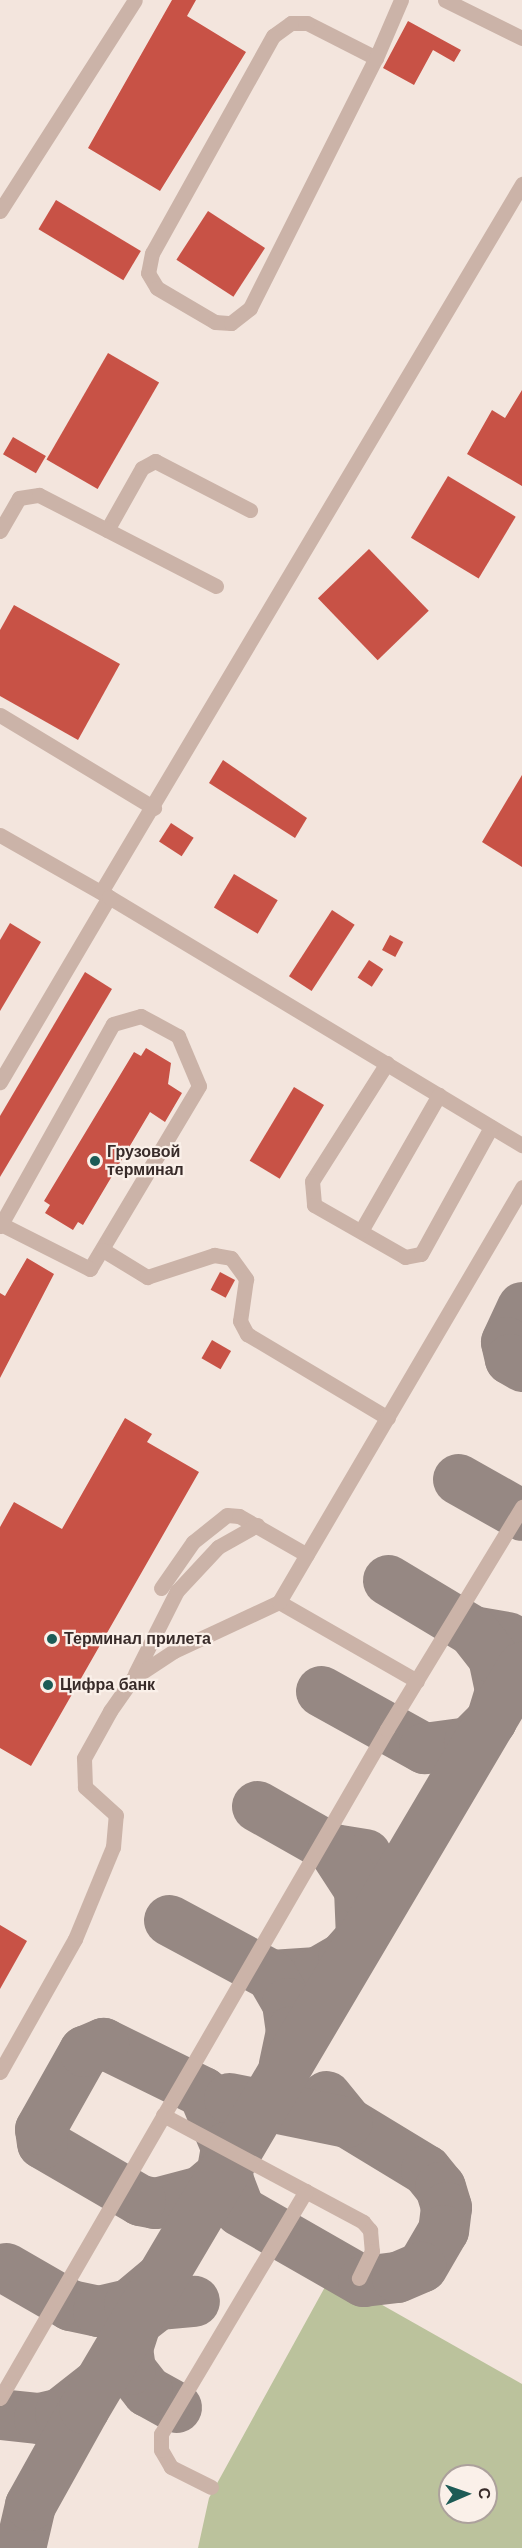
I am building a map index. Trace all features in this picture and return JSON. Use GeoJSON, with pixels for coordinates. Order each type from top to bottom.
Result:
{"type":"FeatureCollection","features":[{"type":"Feature","properties":{"kind":"lane"},"geometry":{"type":"LineString","coordinates":[[0,211],[135,0]]}},
{"type":"Feature","properties":{"kind":"lane"},"geometry":{"type":"LineString","coordinates":[[376,58],[307,23],[291,23],[273,36],[152,254],[148,273],[157,288],[215,322],[231,323],[250,308],[376,58],[401,0]]}},
{"type":"Feature","properties":{"kind":"lane"},"geometry":{"type":"LineString","coordinates":[[445,0],[522,38]]}},
{"type":"Feature","properties":{"kind":"lane"},"geometry":{"type":"LineString","coordinates":[[0,1082],[154,808],[522,184]]}},
{"type":"Feature","properties":{"kind":"lane"},"geometry":{"type":"LineString","coordinates":[[107,530],[142,468],[155,461],[250,510]]}},
{"type":"Feature","properties":{"kind":"lane"},"geometry":{"type":"LineString","coordinates":[[0,531],[19,498],[28,495],[50,498],[216,586]]}},
{"type":"Feature","properties":{"kind":"lane"},"geometry":{"type":"LineString","coordinates":[[0,715],[154,808]]}},
{"type":"Feature","properties":{"kind":"lane"},"geometry":{"type":"LineString","coordinates":[[0,835],[105,894],[522,1145]]}},
{"type":"Feature","properties":{"kind":"lane"},"geometry":{"type":"LineString","coordinates":[[141,1016],[178,1036],[199,1086],[90,1269],[1,1225],[107,1032],[120,1019],[141,1016]]}},
{"type":"Feature","properties":{"kind":"lane"},"geometry":{"type":"LineString","coordinates":[[387,1064],[312,1181],[314,1205],[405,1257],[421,1254],[491,1127]]}},
{"type":"Feature","properties":{"kind":"lane"},"geometry":{"type":"LineString","coordinates":[[361,1231],[439,1095]]}},
{"type":"Feature","properties":{"kind":"lane"},"geometry":{"type":"LineString","coordinates":[[133,1678],[174,1651],[279,1602],[522,1187]]}},
{"type":"Feature","properties":{"kind":"lane"},"geometry":{"type":"LineString","coordinates":[[103,1250],[147,1277],[214,1255],[231,1258],[246,1279],[241,1329],[388,1418]]}},
{"type":"Feature","properties":{"kind":"lane"},"geometry":{"type":"LineString","coordinates":[[0,2398],[417,1681],[522,1507]]}},
{"type":"Feature","properties":{"kind":"lane"},"geometry":{"type":"LineString","coordinates":[[162,1588],[180,1557],[216,1519],[239,1516],[307,1555]]}},
{"type":"Feature","properties":{"kind":"lane"},"geometry":{"type":"LineString","coordinates":[[0,2072],[70,1948],[113,1847],[116,1815],[85,1787],[84,1758],[133,1678],[177,1591],[218,1547],[257,1525]]}},
{"type":"Feature","properties":{"kind":"lane"},"geometry":{"type":"LineString","coordinates":[[279,1602],[417,1681]]}},
{"type":"Feature","properties":{"kind":"lane"},"geometry":{"type":"LineString","coordinates":[[163,2115],[306,2191],[370,2230],[372,2251],[359,2278]]}},
{"type":"Feature","properties":{"kind":"lane"},"geometry":{"type":"LineString","coordinates":[[211,2487],[171,2467],[161,2450],[160,2434],[306,2191]]}},
{"type":"Feature","properties":{"kind":"green space"},"geometry":{"type":"Polygon","coordinates":[[[331,2276],[522,2384],[522,2548],[198,2548],[209,2498],[331,2276]]]}},
{"type":"Feature","properties":{"kind":"building"},"geometry":{"type":"Polygon","coordinates":[[[172,0],[196,0],[187,16],[246,52],[160,191],[88,148],[172,0]]]}},
{"type":"Feature","properties":{"kind":"building"},"geometry":{"type":"Polygon","coordinates":[[[408,21],[461,50],[454,62],[433,50],[414,85],[383,68],[408,21]]]}},
{"type":"Feature","properties":{"kind":"building"},"geometry":{"type":"Polygon","coordinates":[[[56,200],[141,251],[123,280],[38,229],[56,200]]]}},
{"type":"Feature","properties":{"kind":"building"},"geometry":{"type":"Polygon","coordinates":[[[208,211],[265,248],[233,297],[176,260],[208,211]]]}},
{"type":"Feature","properties":{"kind":"building"},"geometry":{"type":"Polygon","coordinates":[[[108,353],[159,382],[98,489],[46,460],[108,353]]]}},
{"type":"Feature","properties":{"kind":"building"},"geometry":{"type":"Polygon","coordinates":[[[522,390],[522,486],[467,454],[492,410],[505,418],[522,390]]]}},
{"type":"Feature","properties":{"kind":"building"},"geometry":{"type":"Polygon","coordinates":[[[13,437],[46,456],[36,473],[3,454],[13,437]]]}},
{"type":"Feature","properties":{"kind":"building"},"geometry":{"type":"Polygon","coordinates":[[[448,476],[516,517],[479,578],[411,538],[448,476]]]}},
{"type":"Feature","properties":{"kind":"building"},"geometry":{"type":"Polygon","coordinates":[[[369,549],[429,611],[378,660],[318,598],[369,549]]]}},
{"type":"Feature","properties":{"kind":"building"},"geometry":{"type":"Polygon","coordinates":[[[14,605],[120,664],[78,740],[0,696],[0,630],[14,605]]]}},
{"type":"Feature","properties":{"kind":"building"},"geometry":{"type":"Polygon","coordinates":[[[223,760],[307,818],[295,838],[209,783],[223,760]]]}},
{"type":"Feature","properties":{"kind":"building"},"geometry":{"type":"Polygon","coordinates":[[[522,775],[522,867],[482,842],[522,775]]]}},
{"type":"Feature","properties":{"kind":"building"},"geometry":{"type":"Polygon","coordinates":[[[171,823],[194,838],[182,856],[159,841],[171,823]]]}},
{"type":"Feature","properties":{"kind":"building"},"geometry":{"type":"Polygon","coordinates":[[[234,874],[278,900],[258,934],[214,907],[234,874]]]}},
{"type":"Feature","properties":{"kind":"building"},"geometry":{"type":"Polygon","coordinates":[[[332,910],[355,925],[312,991],[289,976],[332,910]]]}},
{"type":"Feature","properties":{"kind":"building"},"geometry":{"type":"Polygon","coordinates":[[[10,923],[41,942],[0,1011],[0,940],[10,923]]]}},
{"type":"Feature","properties":{"kind":"building"},"geometry":{"type":"Polygon","coordinates":[[[390,935],[403,942],[395,957],[382,950],[390,935]]]}},
{"type":"Feature","properties":{"kind":"building"},"geometry":{"type":"Polygon","coordinates":[[[369,960],[383,969],[372,987],[358,978],[369,960]]]}},
{"type":"Feature","properties":{"kind":"building"},"geometry":{"type":"Polygon","coordinates":[[[85,972],[112,989],[0,1177],[0,1116],[85,972]]]}},
{"type":"Feature","properties":{"kind":"building","name":"Грузовой терминал"},"geometry":{"type":"Polygon","coordinates":[[[146,1048],[171,1063],[168,1084],[182,1093],[165,1122],[150,1112],[83,1225],[78,1222],[73,1230],[45,1213],[50,1205],[44,1201],[134,1052],[141,1056],[146,1048]]]}},
{"type":"Feature","properties":{"kind":"building"},"geometry":{"type":"Polygon","coordinates":[[[294,1087],[324,1105],[280,1179],[250,1161],[294,1087]]]}},
{"type":"Feature","properties":{"kind":"building"},"geometry":{"type":"Polygon","coordinates":[[[27,1258],[54,1274],[0,1378],[0,1293],[5,1296],[27,1258]]]}},
{"type":"Feature","properties":{"kind":"building"},"geometry":{"type":"Polygon","coordinates":[[[220,1272],[235,1280],[226,1298],[211,1290],[220,1272]]]}},
{"type":"Feature","properties":{"kind":"building"},"geometry":{"type":"Polygon","coordinates":[[[212,1340],[231,1351],[221,1369],[202,1358],[212,1340]]]}},
{"type":"Feature","properties":{"kind":"building","name":"Терминал прилета"},"geometry":{"type":"Polygon","coordinates":[[[125,1418],[152,1434],[147,1442],[199,1472],[31,1766],[0,1748],[0,1527],[14,1502],[62,1529],[125,1418]]]}},
{"type":"Feature","properties":{"kind":"building"},"geometry":{"type":"Polygon","coordinates":[[[0,1925],[27,1941],[0,1989],[0,1925]]]}},
{"type":"Feature","properties":{"kind":"taxiway"},"geometry":{"type":"LineString","coordinates":[[522,1307],[506,1342],[510,1359],[522,1366]]}},
{"type":"Feature","properties":{"kind":"taxiway"},"geometry":{"type":"LineString","coordinates":[[458,1479],[522,1515]]}},
{"type":"Feature","properties":{"kind":"taxiway"},"geometry":{"type":"LineString","coordinates":[[388,1580],[473,1631],[507,1637]]}},
{"type":"Feature","properties":{"kind":"taxiway"},"geometry":{"type":"LineString","coordinates":[[321,1691],[424,1748],[469,1742],[491,1720],[500,1690],[493,1657],[473,1631]]}},
{"type":"Feature","properties":{"kind":"taxiway"},"geometry":{"type":"LineString","coordinates":[[20,2548],[30,2505],[84,2408],[522,1667]]}},
{"type":"Feature","properties":{"kind":"taxiway"},"geometry":{"type":"LineString","coordinates":[[257,1806],[333,1849],[366,1854]]}},
{"type":"Feature","properties":{"kind":"taxiway"},"geometry":{"type":"LineString","coordinates":[[169,1920],[271,1975],[317,1972],[343,1957],[361,1937],[359,1889],[333,1849]]}},
{"type":"Feature","properties":{"kind":"taxiway"},"geometry":{"type":"LineString","coordinates":[[271,1975],[287,2003],[291,2031],[284,2065]]}},
{"type":"Feature","properties":{"kind":"taxiway"},"geometry":{"type":"LineString","coordinates":[[103,2043],[203,2092],[226,2147],[221,2174],[201,2191],[155,2203],[140,2200],[42,2143],[40,2129],[84,2051],[103,2043]]}},
{"type":"Feature","properties":{"kind":"taxiway"},"geometry":{"type":"LineString","coordinates":[[326,2096],[347,2122],[426,2170],[440,2187],[446,2207],[443,2230],[422,2266]]}},
{"type":"Feature","properties":{"kind":"taxiway"},"geometry":{"type":"LineString","coordinates":[[229,2098],[347,2122]]}},
{"type":"Feature","properties":{"kind":"taxiway"},"geometry":{"type":"LineString","coordinates":[[228,2160],[227,2178],[239,2210],[363,2281],[397,2277],[421,2267]]}},
{"type":"Feature","properties":{"kind":"taxiway"},"geometry":{"type":"LineString","coordinates":[[6,2268],[70,2305],[98,2311],[129,2304],[159,2279]]}},
{"type":"Feature","properties":{"kind":"taxiway"},"geometry":{"type":"LineString","coordinates":[[176,2407],[147,2391],[130,2369],[127,2348],[136,2321],[158,2304],[194,2301]]}},
{"type":"Feature","properties":{"kind":"taxiway"},"geometry":{"type":"LineString","coordinates":[[0,2414],[39,2418],[60,2413],[96,2385]]}},
{"type":"Feature","properties":{"kind":"place","name":"Грузовой терминал"},"geometry":{"type":"Point","coordinates":[95,1161]}},
{"type":"Feature","properties":{"kind":"place","name":"Терминал прилета"},"geometry":{"type":"Point","coordinates":[52,1639]}},
{"type":"Feature","properties":{"kind":"place","name":"Цифра банк"},"geometry":{"type":"Point","coordinates":[48,1685]}}]}
